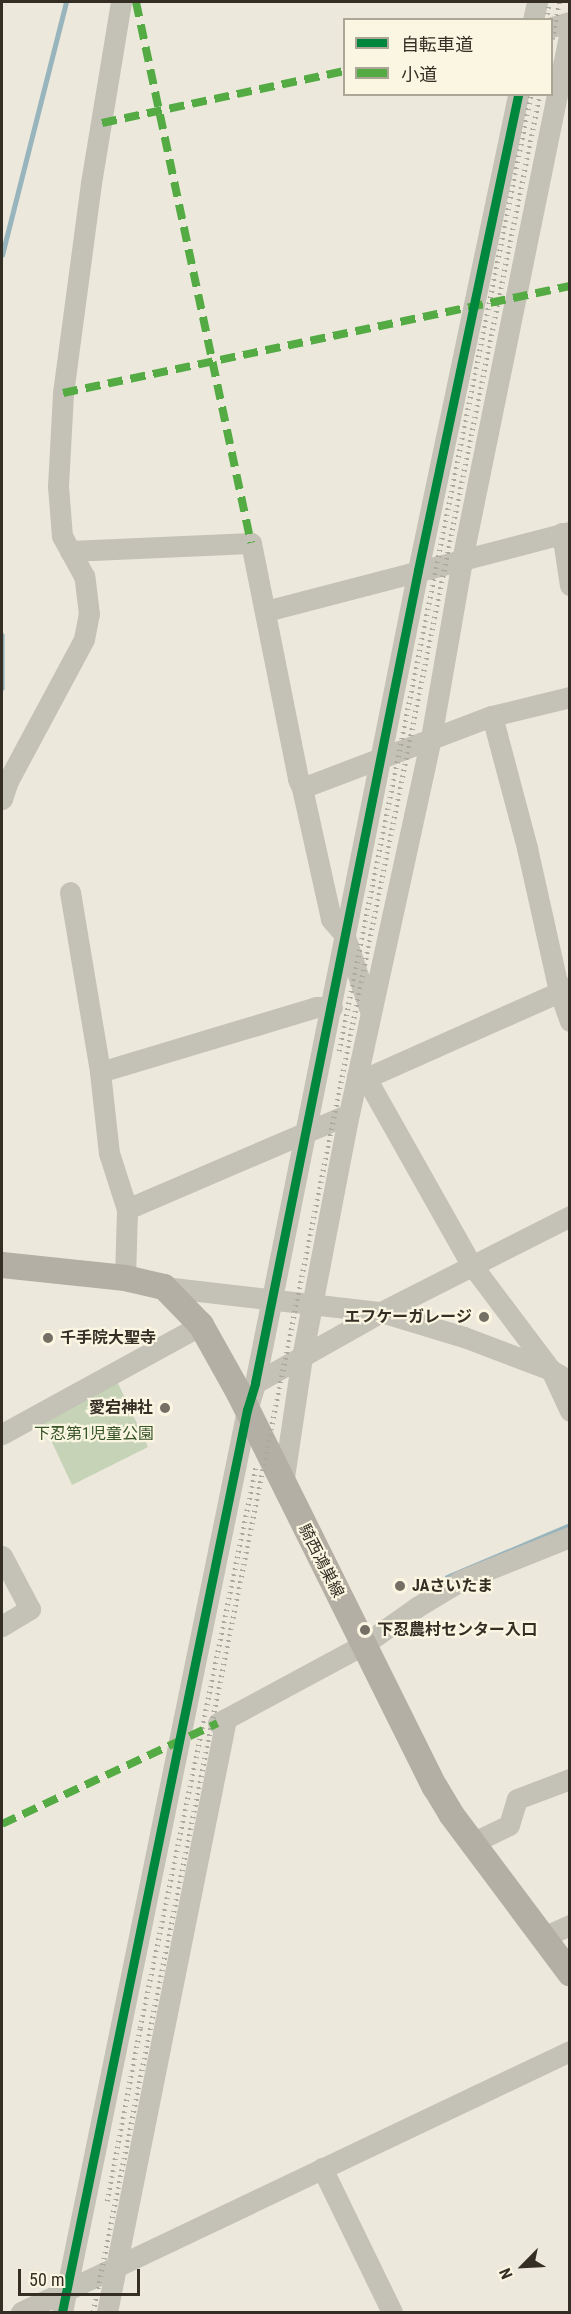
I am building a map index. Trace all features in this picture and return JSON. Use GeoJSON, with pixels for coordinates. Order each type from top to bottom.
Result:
{"type":"FeatureCollection","features":[{"type":"Feature","properties":{"kind":"main road"},"geometry":{"type":"LineString","coordinates":[[2,1265],[125,1278],[164,1287]]}},
{"type":"Feature","properties":{"kind":"main road","name":"騎西鴻巣線"},"geometry":{"type":"LineString","coordinates":[[164,1287],[201,1325],[219,1353],[435,1787],[472,1843],[570,1973]]}},
{"type":"Feature","properties":{"kind":"street"},"geometry":{"type":"LineString","coordinates":[[2,799],[8,781],[84,639],[89,614],[84,576],[62,536],[58,486],[63,393],[91,183],[121,2]]}},
{"type":"Feature","properties":{"kind":"street"},"geometry":{"type":"LineString","coordinates":[[533,18],[537,2]]}},
{"type":"Feature","properties":{"kind":"street"},"geometry":{"type":"LineString","coordinates":[[553,27],[570,22]]}},
{"type":"Feature","properties":{"kind":"street"},"geometry":{"type":"LineString","coordinates":[[283,1484],[302,1357],[350,1114],[362,1077],[371,1012],[431,738],[462,560],[570,31]]}},
{"type":"Feature","properties":{"kind":"street"},"geometry":{"type":"LineString","coordinates":[[62,2313],[247,1410],[255,1383],[304,1132],[332,1007],[344,934],[418,570],[518,96]]}},
{"type":"Feature","properties":{"kind":"street"},"geometry":{"type":"LineString","coordinates":[[266,611],[566,533],[570,585]]}},
{"type":"Feature","properties":{"kind":"street"},"geometry":{"type":"LineString","coordinates":[[70,551],[251,543],[298,779],[302,788],[331,919],[344,934],[371,1012]]}},
{"type":"Feature","properties":{"kind":"street"},"geometry":{"type":"LineString","coordinates":[[302,788],[381,760],[431,738],[492,716],[570,697]]}},
{"type":"Feature","properties":{"kind":"street"},"geometry":{"type":"LineString","coordinates":[[492,716],[564,989],[570,1021]]}},
{"type":"Feature","properties":{"kind":"street"},"geometry":{"type":"LineString","coordinates":[[70,892],[100,1072],[109,1154],[127,1209],[125,1278]]}},
{"type":"Feature","properties":{"kind":"street"},"geometry":{"type":"LineString","coordinates":[[362,1077],[564,989]]}},
{"type":"Feature","properties":{"kind":"street"},"geometry":{"type":"LineString","coordinates":[[100,1072],[316,1007],[332,1007]]}},
{"type":"Feature","properties":{"kind":"street"},"geometry":{"type":"LineString","coordinates":[[362,1077],[471,1264],[551,1370],[570,1411]]}},
{"type":"Feature","properties":{"kind":"street"},"geometry":{"type":"LineString","coordinates":[[127,1209],[350,1114]]}},
{"type":"Feature","properties":{"kind":"street"},"geometry":{"type":"LineString","coordinates":[[255,1383],[471,1264],[570,1216]]}},
{"type":"Feature","properties":{"kind":"street"},"geometry":{"type":"LineString","coordinates":[[164,1287],[381,1312],[464,1337],[551,1370],[570,1381]]}},
{"type":"Feature","properties":{"kind":"street"},"geometry":{"type":"LineString","coordinates":[[2,1434],[201,1325]]}},
{"type":"Feature","properties":{"kind":"street"},"geometry":{"type":"LineString","coordinates":[[108,2311],[222,1721],[462,1580],[570,1538]]}},
{"type":"Feature","properties":{"kind":"street"},"geometry":{"type":"LineString","coordinates":[[2,1560],[30,1609],[2,1626]]}},
{"type":"Feature","properties":{"kind":"street"},"geometry":{"type":"LineString","coordinates":[[472,1843],[509,1825],[517,1798],[570,1779]]}},
{"type":"Feature","properties":{"kind":"street"},"geometry":{"type":"LineString","coordinates":[[543,1937],[570,1926]]}},
{"type":"Feature","properties":{"kind":"street"},"geometry":{"type":"LineString","coordinates":[[21,2313],[570,2051]]}},
{"type":"Feature","properties":{"kind":"street"},"geometry":{"type":"LineString","coordinates":[[322,2168],[392,2313]]}},
{"type":"Feature","properties":{"kind":"green space","name":"下忍第1児童公園"},"geometry":{"type":"Polygon","coordinates":[[[116,1379],[148,1447],[72,1485],[42,1421],[116,1379]]]}},
{"type":"Feature","properties":{"kind":"waterway"},"geometry":{"type":"LineString","coordinates":[[2,255],[66,2]]}},
{"type":"Feature","properties":{"kind":"waterway"},"geometry":{"type":"LineString","coordinates":[[2,635],[2,688]]}},
{"type":"Feature","properties":{"kind":"waterway"},"geometry":{"type":"LineString","coordinates":[[447,1577],[570,1525]]}},
{"type":"Feature","properties":{"kind":"railway"},"geometry":{"type":"LineString","coordinates":[[546,18],[549,2]]}},
{"type":"Feature","properties":{"kind":"railway"},"geometry":{"type":"LineString","coordinates":[[553,34],[559,2]]}},
{"type":"Feature","properties":{"kind":"railway"},"geometry":{"type":"LineString","coordinates":[[339,1051],[531,96]]}},
{"type":"Feature","properties":{"kind":"railway"},"geometry":{"type":"LineString","coordinates":[[93,2312],[540,96]]}},
{"type":"Feature","properties":{"kind":"railway"},"geometry":{"type":"LineString","coordinates":[[107,2201],[140,2028],[256,1466]]}},
{"type":"Feature","properties":{"kind":"marked path"},"geometry":{"type":"LineString","coordinates":[[136,2],[251,543]]}},
{"type":"Feature","properties":{"kind":"marked path"},"geometry":{"type":"LineString","coordinates":[[102,123],[343,71]]}},
{"type":"Feature","properties":{"kind":"marked path"},"geometry":{"type":"LineString","coordinates":[[63,393],[570,286]]}},
{"type":"Feature","properties":{"kind":"marked path"},"geometry":{"type":"LineString","coordinates":[[2,1824],[218,1723]]}},
{"type":"Feature","properties":{"kind":"cycle path"},"geometry":{"type":"LineString","coordinates":[[62,2312],[247,1410],[255,1383],[418,570],[518,96]]}},
{"type":"Feature","properties":{"kind":"place","name":"エフケーガレージ"},"geometry":{"type":"Point","coordinates":[484,1317]}},
{"type":"Feature","properties":{"kind":"place","name":"千手院大聖寺"},"geometry":{"type":"Point","coordinates":[48,1338]}},
{"type":"Feature","properties":{"kind":"place","name":"愛宕神社"},"geometry":{"type":"Point","coordinates":[165,1408]}},
{"type":"Feature","properties":{"kind":"place","name":"JAさいたま"},"geometry":{"type":"Point","coordinates":[400,1586]}},
{"type":"Feature","properties":{"kind":"place","name":"下忍農村センター入口"},"geometry":{"type":"Point","coordinates":[365,1630]}}]}
